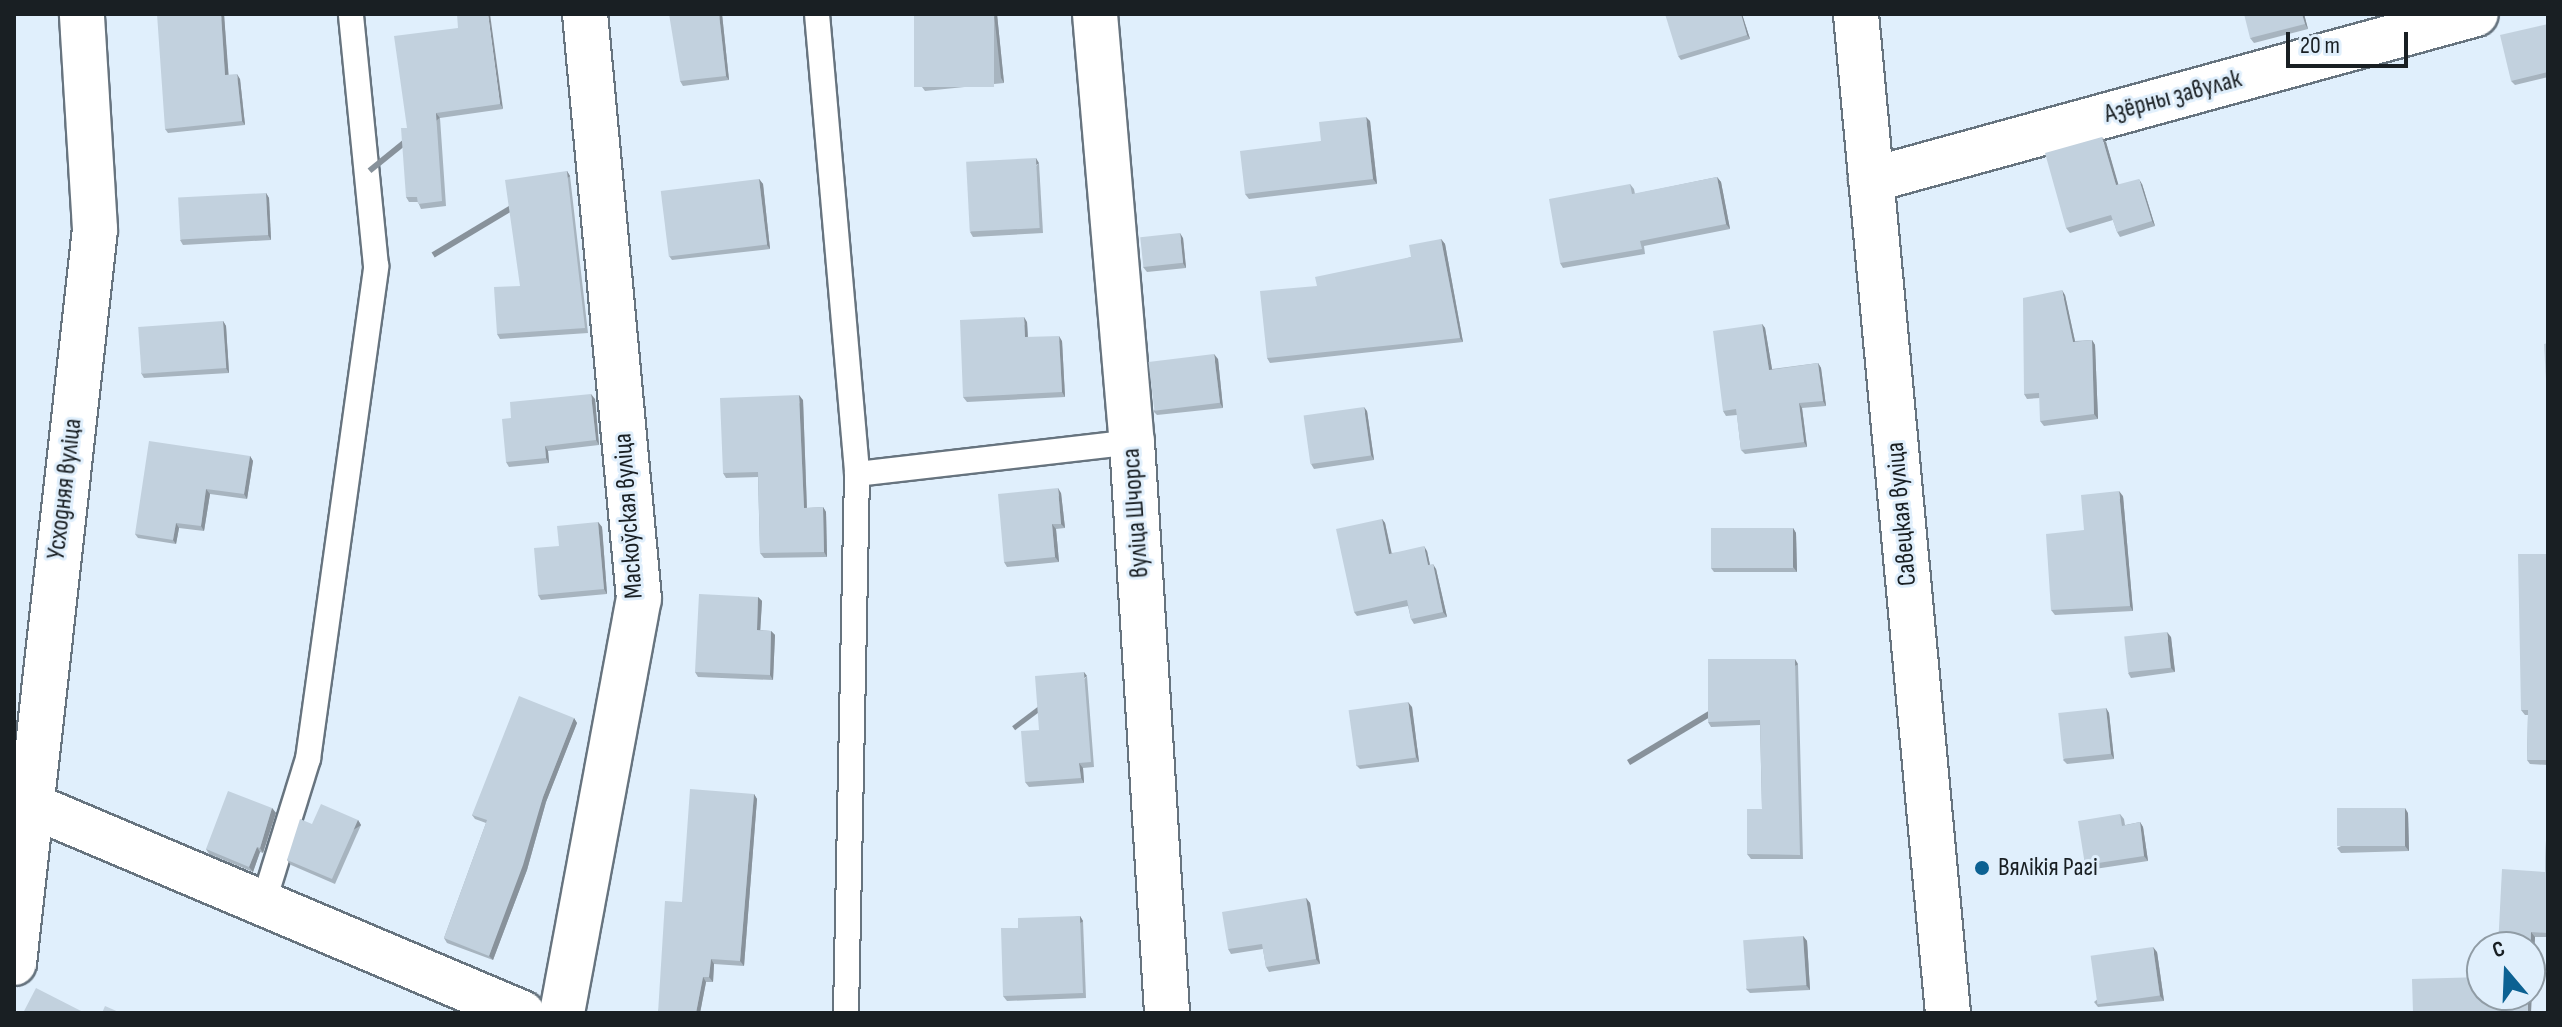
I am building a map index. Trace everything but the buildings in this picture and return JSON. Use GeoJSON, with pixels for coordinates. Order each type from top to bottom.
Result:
{"type":"FeatureCollection","features":[{"type":"Feature","properties":{"kind":"street","name":"Усходняя вуліца"},"geometry":{"type":"LineString","coordinates":[[14,963],[21,801],[95,229],[82,14]]}},
{"type":"Feature","properties":{"kind":"street","name":"Маскоўская вуліца"},"geometry":{"type":"LineString","coordinates":[[562,1013],[639,599],[585,14]]}},
{"type":"Feature","properties":{"kind":"street","name":"вуліца Шчорса"},"geometry":{"type":"LineString","coordinates":[[1095,14],[1132,442],[1167,1013]]}},
{"type":"Feature","properties":{"kind":"street","name":"Савецкая вуліца"},"geometry":{"type":"LineString","coordinates":[[1856,14],[1948,1013]]}},
{"type":"Feature","properties":{"kind":"street","name":"Азёрны завулак"},"geometry":{"type":"LineString","coordinates":[[1871,180],[2476,14]]}},
{"type":"Feature","properties":{"kind":"street"},"geometry":{"type":"LineString","coordinates":[[21,801],[522,1013]]}},
{"type":"Feature","properties":{"kind":"lane"},"geometry":{"type":"LineString","coordinates":[[263,904],[308,759],[376,266],[351,14]]}},
{"type":"Feature","properties":{"kind":"lane"},"geometry":{"type":"LineString","coordinates":[[817,14],[857,474],[846,1013]]}},
{"type":"Feature","properties":{"kind":"lane"},"geometry":{"type":"LineString","coordinates":[[857,474],[1132,442]]}},
{"type":"Feature","properties":{"kind":"place","name":"Вялікія Рагі"},"geometry":{"type":"Point","coordinates":[1982,868]}}]}
